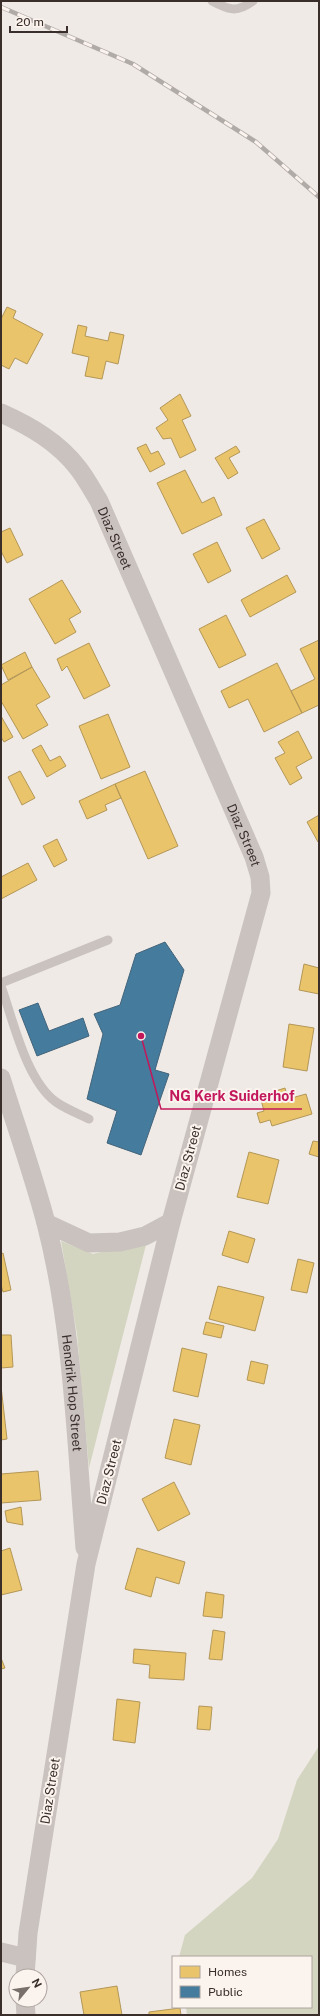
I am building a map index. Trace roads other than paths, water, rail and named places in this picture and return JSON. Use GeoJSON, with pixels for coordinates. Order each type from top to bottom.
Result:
{"type":"FeatureCollection","features":[{"type":"Feature","properties":{"kind":"street","name":"Diaz Street"},"geometry":{"type":"LineString","coordinates":[[1,413],[24,424],[56,445],[78,468],[99,501],[254,858],[260,877],[261,893],[171,1222],[86,1564],[28,1933],[26,1967]]}},
{"type":"Feature","properties":{"kind":"street","name":"Hendrik Hop Street"},"geometry":{"type":"LineString","coordinates":[[1,1078],[46,1223],[61,1299],[69,1365],[86,1564]]}},
{"type":"Feature","properties":{"kind":"street"},"geometry":{"type":"LineString","coordinates":[[46,1223],[89,1243],[120,1242],[145,1236],[171,1222]]}},
{"type":"Feature","properties":{"kind":"street"},"geometry":{"type":"LineString","coordinates":[[1,1952],[26,1967]]}},
{"type":"Feature","properties":{"kind":"lane"},"geometry":{"type":"LineString","coordinates":[[212,1],[228,10],[242,8],[253,1]]}},
{"type":"Feature","properties":{"kind":"lane"},"geometry":{"type":"LineString","coordinates":[[89,1120],[56,1102],[28,1066],[1,985],[108,940]]}},
{"type":"Feature","properties":{"kind":"railway"},"geometry":{"type":"LineString","coordinates":[[1,7],[133,64],[256,142],[319,197]]}},
{"type":"Feature","properties":{"kind":"place","name":"NG Kerk Suiderhof"},"geometry":{"type":"Point","coordinates":[141,1036]}}]}
